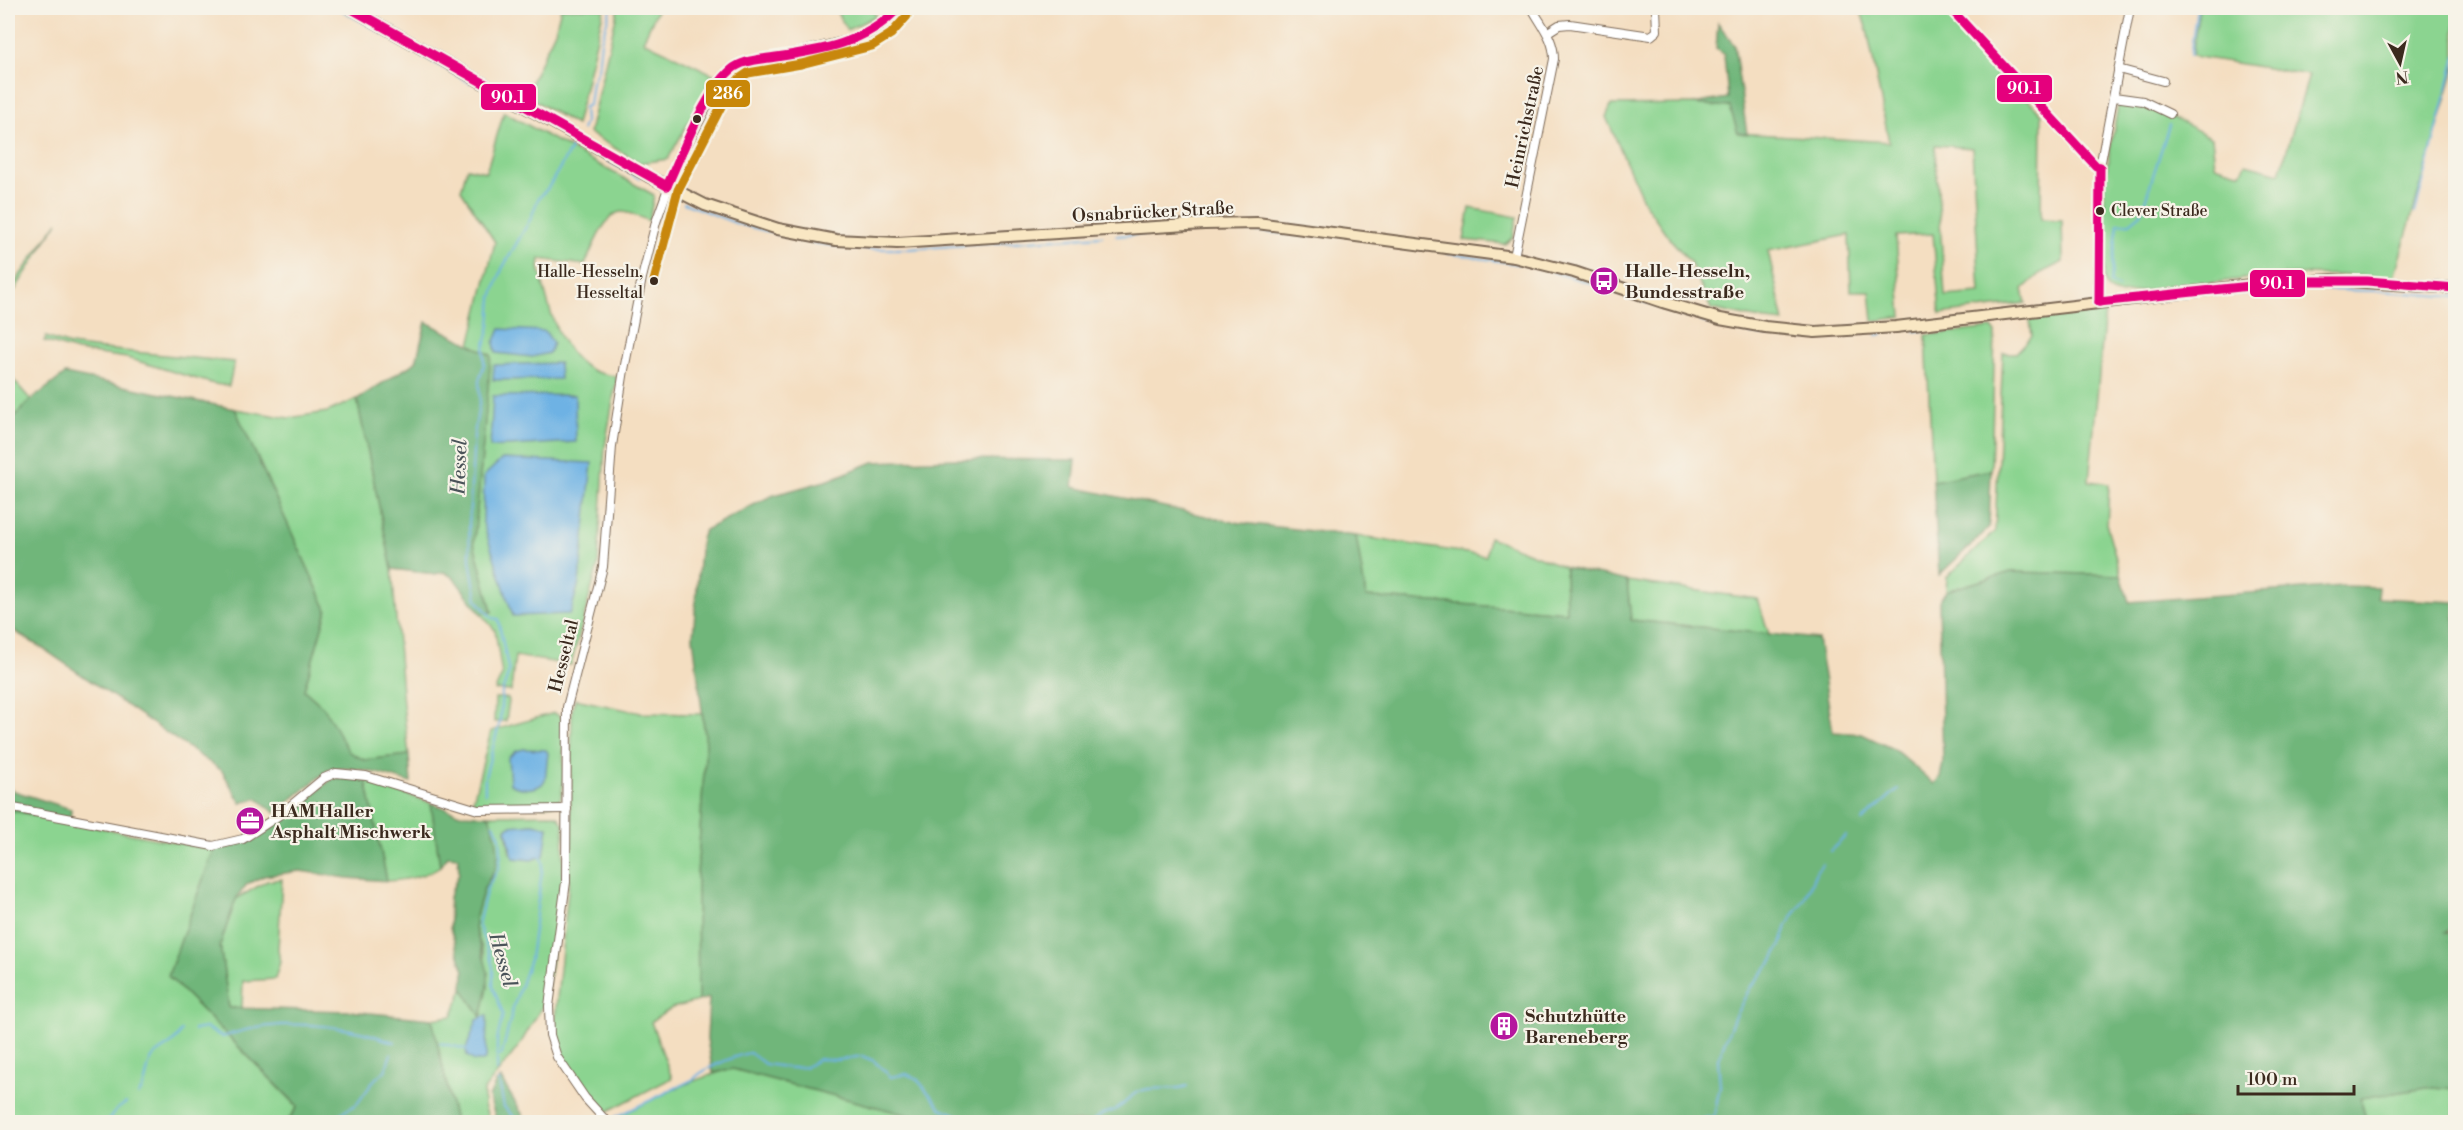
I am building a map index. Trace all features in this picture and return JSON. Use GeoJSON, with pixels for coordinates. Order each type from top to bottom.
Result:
{"type":"FeatureCollection","features":[{"type":"Feature","properties":{"kind":"main road","name":"Osnabrücker Straße"},"geometry":{"type":"LineString","coordinates":[[350,8],[667,186],[705,205],[740,218],[816,237],[860,242],[926,242],[1204,224],[1257,223],[1514,257],[1574,272],[1696,312],[1764,327],[1815,332],[1857,330],[2298,281],[2367,281],[2456,288]]}},
{"type":"Feature","properties":{"kind":"street","name":"Hesseltal"},"geometry":{"type":"LineString","coordinates":[[607,1122],[585,1098],[557,1057],[550,1035],[549,1006],[566,882],[567,707],[603,567],[612,446],[645,264],[667,186],[718,86],[730,70],[744,62],[830,45],[867,35],[883,25],[897,8]]}},
{"type":"Feature","properties":{"kind":"street","name":"Heinrichstraße"},"geometry":{"type":"LineString","coordinates":[[1514,257],[1554,59],[1553,46],[1548,32],[1532,8]]}},
{"type":"Feature","properties":{"kind":"street"},"geometry":{"type":"LineString","coordinates":[[1548,32],[1559,25],[1570,24],[1651,36],[1657,31],[1656,8]]}},
{"type":"Feature","properties":{"kind":"street"},"geometry":{"type":"LineString","coordinates":[[1950,8],[2096,166],[2100,167]]}},
{"type":"Feature","properties":{"kind":"street"},"geometry":{"type":"LineString","coordinates":[[2099,302],[2100,167],[2130,8]]}},
{"type":"Feature","properties":{"kind":"street"},"geometry":{"type":"LineString","coordinates":[[2118,69],[2163,81]]}},
{"type":"Feature","properties":{"kind":"street"},"geometry":{"type":"LineString","coordinates":[[2114,97],[2144,101],[2170,114]]}},
{"type":"Feature","properties":{"kind":"street"},"geometry":{"type":"LineString","coordinates":[[8,807],[213,846],[243,839],[278,816],[324,778],[336,773],[366,776],[478,810],[567,809]]}},
{"type":"Feature","properties":{"kind":"green space"},"geometry":{"type":"Polygon","coordinates":[[[561,8],[604,8],[576,125],[525,95],[555,31],[561,8]]]}},
{"type":"Feature","properties":{"kind":"green space"},"geometry":{"type":"Polygon","coordinates":[[[618,8],[658,8],[643,41],[715,75],[668,159],[640,163],[589,133],[618,8]]]}},
{"type":"Feature","properties":{"kind":"green space"},"geometry":{"type":"Polygon","coordinates":[[[871,8],[876,16],[847,30],[835,9],[871,8]]]}},
{"type":"Feature","properties":{"kind":"green space"},"geometry":{"type":"Polygon","coordinates":[[[1860,8],[1942,8],[2042,114],[2041,219],[2062,220],[2063,262],[2039,274],[2023,289],[2026,303],[1940,314],[1933,234],[1896,236],[1902,317],[1873,321],[1870,291],[1851,291],[1849,235],[1768,251],[1784,322],[1711,309],[1690,262],[1667,235],[1644,202],[1606,117],[1611,105],[1693,104],[1730,107],[1738,133],[1889,142],[1868,34],[1860,8]],[[1935,145],[1945,296],[1980,293],[1972,148],[1935,145]]]}},
{"type":"Feature","properties":{"kind":"green space"},"geometry":{"type":"Polygon","coordinates":[[[2199,8],[2455,8],[2455,69],[2394,277],[2303,274],[2120,294],[2113,293],[2107,288],[2104,279],[2104,182],[2118,106],[2124,101],[2158,111],[2212,138],[2215,165],[2241,173],[2246,164],[2280,173],[2309,75],[2192,56],[2199,8]]]}},
{"type":"Feature","properties":{"kind":"green space"},"geometry":{"type":"Polygon","coordinates":[[[1718,23],[1734,45],[1747,134],[1738,133],[1730,107],[1693,104],[1728,98],[1724,55],[1716,49],[1718,23]]]}},
{"type":"Feature","properties":{"kind":"green space"},"geometry":{"type":"Polygon","coordinates":[[[504,112],[654,195],[649,221],[622,212],[610,218],[599,233],[585,265],[540,259],[539,267],[550,311],[562,340],[581,363],[594,371],[617,377],[605,447],[598,565],[571,665],[515,656],[511,691],[495,690],[502,675],[495,630],[481,614],[492,611],[474,543],[491,355],[470,345],[495,242],[461,190],[467,168],[486,172],[504,112]]]}},
{"type":"Feature","properties":{"kind":"green space"},"geometry":{"type":"Polygon","coordinates":[[[1470,208],[1517,217],[1513,237],[1505,244],[1464,240],[1470,208]]]}},
{"type":"Feature","properties":{"kind":"green space"},"geometry":{"type":"Polygon","coordinates":[[[58,222],[8,301],[8,292],[58,222]]]}},
{"type":"Feature","properties":{"kind":"green space"},"geometry":{"type":"Polygon","coordinates":[[[2105,311],[2089,481],[2109,484],[2107,527],[2121,575],[2011,572],[1946,591],[1947,577],[1995,531],[2003,353],[2016,353],[2032,336],[2030,320],[2105,311]]]}},
{"type":"Feature","properties":{"kind":"green space"},"geometry":{"type":"Polygon","coordinates":[[[426,322],[491,355],[474,543],[492,612],[481,614],[454,578],[444,572],[435,574],[392,569],[357,399],[416,362],[426,322]]]}},
{"type":"Feature","properties":{"kind":"green space"},"geometry":{"type":"Polygon","coordinates":[[[1992,328],[1995,332],[1991,470],[1933,481],[1926,335],[1992,328]]]}},
{"type":"Feature","properties":{"kind":"green space"},"geometry":{"type":"Polygon","coordinates":[[[46,337],[70,345],[234,362],[229,386],[214,384],[127,358],[77,351],[44,341],[46,337]]]}},
{"type":"Feature","properties":{"kind":"green space"},"geometry":{"type":"Polygon","coordinates":[[[8,374],[31,400],[8,423],[8,374]]]}},
{"type":"Feature","properties":{"kind":"green space"},"geometry":{"type":"Polygon","coordinates":[[[65,374],[235,409],[327,610],[304,690],[324,708],[349,752],[364,760],[409,755],[411,783],[370,771],[349,768],[328,770],[275,813],[257,798],[241,803],[222,771],[8,627],[8,423],[31,400],[65,374]]]}},
{"type":"Feature","properties":{"kind":"green space"},"geometry":{"type":"Polygon","coordinates":[[[357,399],[392,569],[409,755],[364,760],[348,752],[324,708],[304,690],[327,610],[235,409],[289,418],[327,412],[357,399]]]}},
{"type":"Feature","properties":{"kind":"green space"},"geometry":{"type":"Polygon","coordinates":[[[956,459],[1076,460],[1073,487],[1233,522],[1356,536],[1366,597],[1566,612],[1565,567],[1627,581],[1631,620],[1818,639],[1833,732],[1862,734],[1895,750],[1934,784],[1940,777],[1943,763],[1939,601],[1946,591],[2011,572],[2121,575],[2129,602],[2343,586],[2378,587],[2377,598],[2455,602],[2456,927],[2445,932],[2455,934],[2455,1089],[2433,1087],[2360,1098],[2367,1122],[934,1122],[733,1069],[713,1073],[707,1039],[709,998],[698,1001],[697,876],[706,743],[693,637],[701,538],[705,530],[771,496],[829,480],[873,462],[956,459]]]}},
{"type":"Feature","properties":{"kind":"green space"},"geometry":{"type":"Polygon","coordinates":[[[1991,470],[1989,528],[1939,575],[1933,481],[1991,470]]]}},
{"type":"Feature","properties":{"kind":"green space"},"geometry":{"type":"Polygon","coordinates":[[[1356,536],[1486,556],[1489,537],[1565,567],[1566,612],[1366,597],[1356,536]]]}},
{"type":"Feature","properties":{"kind":"green space"},"geometry":{"type":"Polygon","coordinates":[[[1627,581],[1757,599],[1769,634],[1631,620],[1627,581]]]}},
{"type":"Feature","properties":{"kind":"green space"},"geometry":{"type":"Polygon","coordinates":[[[495,698],[508,698],[506,721],[494,722],[495,698]]]}},
{"type":"Feature","properties":{"kind":"green space"},"geometry":{"type":"Polygon","coordinates":[[[575,699],[641,713],[702,714],[706,743],[697,876],[698,1001],[672,1008],[651,1022],[672,1078],[606,1112],[563,1057],[554,1028],[569,881],[572,710],[575,699]]]}},
{"type":"Feature","properties":{"kind":"green space"},"geometry":{"type":"Polygon","coordinates":[[[554,713],[560,716],[563,723],[564,762],[560,799],[553,804],[543,806],[472,804],[491,731],[554,713]]]}},
{"type":"Feature","properties":{"kind":"green space"},"geometry":{"type":"Polygon","coordinates":[[[339,777],[366,780],[387,881],[300,871],[264,876],[247,884],[236,899],[220,945],[229,1008],[349,1011],[432,1019],[455,1122],[377,1122],[374,1120],[371,1122],[287,1122],[298,1106],[168,976],[214,849],[246,841],[261,833],[332,779],[339,777]]]}},
{"type":"Feature","properties":{"kind":"green space"},"geometry":{"type":"Polygon","coordinates":[[[366,780],[431,803],[440,866],[415,877],[387,881],[366,780]]]}},
{"type":"Feature","properties":{"kind":"green space"},"geometry":{"type":"Polygon","coordinates":[[[8,787],[71,809],[70,821],[8,810],[8,787]]]}},
{"type":"Feature","properties":{"kind":"green space"},"geometry":{"type":"Polygon","coordinates":[[[431,803],[460,814],[489,815],[496,837],[498,854],[496,867],[484,888],[475,919],[475,928],[488,972],[488,987],[481,1017],[463,989],[464,971],[450,928],[449,897],[459,873],[458,857],[448,856],[440,866],[431,803]]]}},
{"type":"Feature","properties":{"kind":"green space"},"geometry":{"type":"Polygon","coordinates":[[[8,810],[214,849],[168,976],[298,1107],[287,1122],[8,1122],[8,810]]]}},
{"type":"Feature","properties":{"kind":"green space"},"geometry":{"type":"Polygon","coordinates":[[[550,814],[558,816],[564,825],[563,881],[546,1000],[519,1046],[484,1090],[484,1105],[490,1122],[455,1122],[432,1019],[452,1016],[463,989],[481,1016],[488,987],[484,954],[475,928],[475,919],[484,888],[493,874],[496,837],[489,815],[550,814]],[[533,824],[507,827],[510,853],[541,857],[548,827],[533,824]]]}},
{"type":"Feature","properties":{"kind":"green space"},"geometry":{"type":"Polygon","coordinates":[[[282,879],[278,949],[280,962],[275,979],[243,981],[242,1007],[229,1008],[220,945],[236,899],[267,881],[282,879]]]}},
{"type":"Feature","properties":{"kind":"green space"},"geometry":{"type":"Polygon","coordinates":[[[732,1069],[934,1122],[613,1122],[611,1120],[685,1085],[732,1069]]]}},
{"type":"Feature","properties":{"kind":"green space"},"geometry":{"type":"Polygon","coordinates":[[[501,1079],[527,1122],[497,1122],[489,1097],[496,1082],[501,1079]]]}},
{"type":"Feature","properties":{"kind":"green space"},"geometry":{"type":"Polygon","coordinates":[[[2433,1087],[2455,1089],[2455,1122],[2367,1122],[2360,1098],[2433,1087]]]}},
{"type":"Feature","properties":{"kind":"water"},"geometry":{"type":"Polygon","coordinates":[[[500,329],[545,331],[553,343],[549,353],[532,357],[496,353],[494,343],[500,329]]]}},
{"type":"Feature","properties":{"kind":"water"},"geometry":{"type":"Polygon","coordinates":[[[559,363],[560,379],[493,380],[494,365],[559,363]]]}},
{"type":"Feature","properties":{"kind":"water"},"geometry":{"type":"Polygon","coordinates":[[[575,395],[576,442],[490,447],[493,396],[575,395]]]}},
{"type":"Feature","properties":{"kind":"water"},"geometry":{"type":"Polygon","coordinates":[[[502,459],[592,463],[579,583],[570,614],[513,616],[483,523],[484,476],[502,459]]]}},
{"type":"Feature","properties":{"kind":"water"},"geometry":{"type":"Polygon","coordinates":[[[546,750],[548,753],[545,781],[538,787],[524,788],[510,784],[508,758],[516,751],[546,750]]]}},
{"type":"Feature","properties":{"kind":"water"},"geometry":{"type":"Polygon","coordinates":[[[533,824],[548,827],[544,856],[531,860],[513,858],[506,829],[510,826],[533,824]]]}},
{"type":"Feature","properties":{"kind":"water"},"geometry":{"type":"Polygon","coordinates":[[[487,1015],[486,1059],[474,1061],[467,1056],[466,1049],[477,1020],[487,1015]]]}},
{"type":"Feature","properties":{"kind":"waterway"},"geometry":{"type":"LineString","coordinates":[[338,8],[470,83]]}},
{"type":"Feature","properties":{"kind":"waterway","name":"Hessel"},"geometry":{"type":"LineString","coordinates":[[582,130],[585,122],[584,107],[589,105],[592,82],[598,69],[601,41],[611,8]]}},
{"type":"Feature","properties":{"kind":"waterway"},"geometry":{"type":"LineString","coordinates":[[2190,55],[2197,8]]}},
{"type":"Feature","properties":{"kind":"waterway"},"geometry":{"type":"LineString","coordinates":[[2129,35],[2132,18]]}},
{"type":"Feature","properties":{"kind":"waterway"},"geometry":{"type":"LineString","coordinates":[[2415,213],[2456,57]]}},
{"type":"Feature","properties":{"kind":"waterway"},"geometry":{"type":"LineString","coordinates":[[2119,288],[2110,283],[2118,224],[2130,223],[2141,214],[2169,125]]}},
{"type":"Feature","properties":{"kind":"waterway","name":"Hessel"},"geometry":{"type":"LineString","coordinates":[[485,794],[485,777],[500,721],[502,692],[509,672],[498,619],[492,618],[477,600],[470,560],[469,525],[474,435],[480,399],[479,381],[484,365],[484,349],[490,325],[492,297],[502,269],[531,218],[538,199],[548,188],[572,147]]}},
{"type":"Feature","properties":{"kind":"waterway"},"geometry":{"type":"LineString","coordinates":[[595,154],[640,179]]}},
{"type":"Feature","properties":{"kind":"waterway"},"geometry":{"type":"LineString","coordinates":[[684,203],[738,224],[814,243],[858,249],[909,249],[1102,236]]}},
{"type":"Feature","properties":{"kind":"waterway"},"geometry":{"type":"LineString","coordinates":[[1177,231],[1216,229]]}},
{"type":"Feature","properties":{"kind":"waterway"},"geometry":{"type":"LineString","coordinates":[[1229,229],[1307,235]]}},
{"type":"Feature","properties":{"kind":"waterway"},"geometry":{"type":"LineString","coordinates":[[1116,236],[1155,233]]}},
{"type":"Feature","properties":{"kind":"waterway"},"geometry":{"type":"LineString","coordinates":[[1447,253],[1518,264]]}},
{"type":"Feature","properties":{"kind":"waterway"},"geometry":{"type":"LineString","coordinates":[[1553,272],[1591,283]]}},
{"type":"Feature","properties":{"kind":"waterway"},"geometry":{"type":"LineString","coordinates":[[1604,288],[1648,303]]}},
{"type":"Feature","properties":{"kind":"waterway"},"geometry":{"type":"LineString","coordinates":[[2228,294],[2294,289],[2379,291]]}},
{"type":"Feature","properties":{"kind":"waterway"},"geometry":{"type":"LineString","coordinates":[[2382,291],[2456,297]]}},
{"type":"Feature","properties":{"kind":"waterway"},"geometry":{"type":"LineString","coordinates":[[1654,305],[1687,316]]}},
{"type":"Feature","properties":{"kind":"waterway"},"geometry":{"type":"LineString","coordinates":[[1700,321],[1759,335],[1807,339]]}},
{"type":"Feature","properties":{"kind":"waterway"},"geometry":{"type":"LineString","coordinates":[[1935,328],[1985,322]]}},
{"type":"Feature","properties":{"kind":"waterway"},"geometry":{"type":"LineString","coordinates":[[1915,331],[1924,330]]}},
{"type":"Feature","properties":{"kind":"waterway"},"geometry":{"type":"LineString","coordinates":[[1877,335],[1882,334]]}},
{"type":"Feature","properties":{"kind":"waterway"},"geometry":{"type":"LineString","coordinates":[[1862,821],[1898,789]]}},
{"type":"Feature","properties":{"kind":"waterway","name":"Hessel"},"geometry":{"type":"LineString","coordinates":[[494,824],[500,837],[499,868],[487,888],[478,924],[490,956],[493,968],[493,987],[503,1014],[497,1040],[497,1071]]}},
{"type":"Feature","properties":{"kind":"waterway"},"geometry":{"type":"LineString","coordinates":[[1830,851],[1846,836]]}},
{"type":"Feature","properties":{"kind":"waterway"},"geometry":{"type":"LineString","coordinates":[[497,1056],[502,1054],[513,1008],[530,959],[543,863],[541,857]]}},
{"type":"Feature","properties":{"kind":"waterway"},"geometry":{"type":"LineString","coordinates":[[1699,1122],[1714,1116],[1720,1086],[1718,1059],[1734,1018],[1750,988],[1773,960],[1781,945],[1787,925],[1805,898],[1822,864]]}},
{"type":"Feature","properties":{"kind":"waterway"},"geometry":{"type":"LineString","coordinates":[[194,1030],[206,1028],[223,1037],[273,1026],[326,1026],[360,1032],[395,1042]]}},
{"type":"Feature","properties":{"kind":"waterway"},"geometry":{"type":"LineString","coordinates":[[138,1095],[152,1058],[171,1044],[181,1031]]}},
{"type":"Feature","properties":{"kind":"waterway"},"geometry":{"type":"LineString","coordinates":[[440,1043],[466,1049]]}},
{"type":"Feature","properties":{"kind":"waterway"},"geometry":{"type":"LineString","coordinates":[[614,1118],[694,1079],[711,1067],[750,1053],[765,1064],[792,1068],[806,1067],[819,1059],[838,1060],[862,1056],[874,1061],[891,1077],[906,1074],[916,1078],[941,1108],[973,1122]]}},
{"type":"Feature","properties":{"kind":"waterway"},"geometry":{"type":"LineString","coordinates":[[334,1122],[341,1113],[357,1104],[375,1079],[385,1071],[391,1054]]}},
{"type":"Feature","properties":{"kind":"waterway","name":"Hessel"},"geometry":{"type":"LineString","coordinates":[[499,1081],[504,1107],[519,1122]]}},
{"type":"Feature","properties":{"kind":"waterway"},"geometry":{"type":"LineString","coordinates":[[1092,1122],[1121,1106],[1142,1090],[1187,1086]]}},
{"type":"Feature","properties":{"kind":"waterway"},"geometry":{"type":"LineString","coordinates":[[108,1122],[116,1110],[126,1103]]}},
{"type":"Feature","properties":{"kind":"transit line","name":"90.1"},"geometry":{"type":"LineString","coordinates":[[350,8],[667,186]]}},
{"type":"Feature","properties":{"kind":"transit line","name":"90.1"},"geometry":{"type":"LineString","coordinates":[[667,186],[703,109],[731,70],[749,61],[839,44],[871,30],[898,8]]}},
{"type":"Feature","properties":{"kind":"transit line","name":"90.1"},"geometry":{"type":"LineString","coordinates":[[1950,8],[2096,166],[2100,167]]}},
{"type":"Feature","properties":{"kind":"transit line","name":"286"},"geometry":{"type":"LineString","coordinates":[[654,281],[678,190],[728,93],[739,79],[748,73],[801,64],[872,46],[891,34],[907,16]]}},
{"type":"Feature","properties":{"kind":"transit line","name":"90.1"},"geometry":{"type":"LineString","coordinates":[[2099,302],[2100,167]]}},
{"type":"Feature","properties":{"kind":"transit line","name":"90.1"},"geometry":{"type":"LineString","coordinates":[[2099,302],[2298,281],[2367,281],[2456,288]]}},
{"type":"Feature","properties":{"kind":"place","name":"Clever Straße"},"geometry":{"type":"Point","coordinates":[2100,211]}},
{"type":"Feature","properties":{"kind":"place","name":"Halle-Hesseln, Hesseltal"},"geometry":{"type":"Point","coordinates":[654,281]}},
{"type":"Feature","properties":{"kind":"place","name":"Halle-Hesseln, Bundesstraße"},"geometry":{"type":"Point","coordinates":[1604,281]}},
{"type":"Feature","properties":{"kind":"place","name":"HAM Haller Asphalt Mischwerk"},"geometry":{"type":"Point","coordinates":[250,821]}},
{"type":"Feature","properties":{"kind":"place","name":"Schutzhütte Bareneberg"},"geometry":{"type":"Point","coordinates":[1504,1026]}}]}
